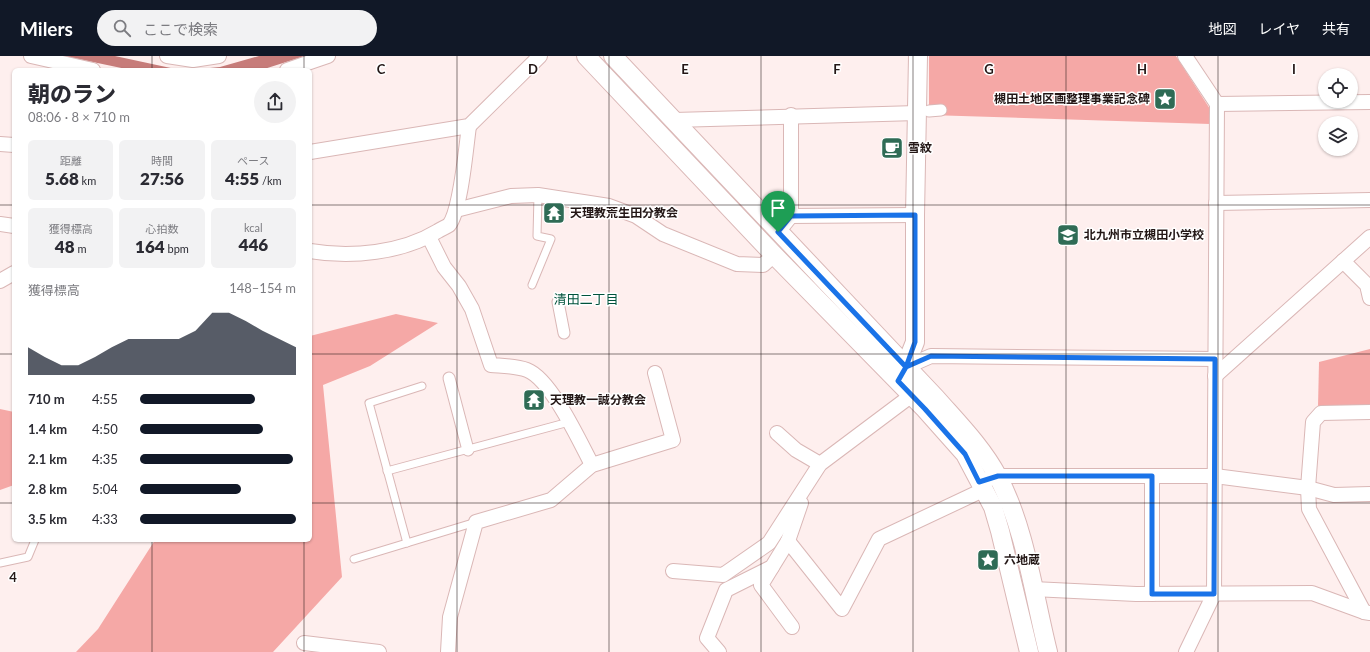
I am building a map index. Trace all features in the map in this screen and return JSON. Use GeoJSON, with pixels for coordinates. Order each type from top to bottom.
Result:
{"type":"FeatureCollection","features":[{"type":"Feature","properties":{"kind":"street"},"geometry":{"type":"LineString","coordinates":[[31,56],[84,68]]}},
{"type":"Feature","properties":{"kind":"street"},"geometry":{"type":"LineString","coordinates":[[167,56],[193,60],[214,60]]}},
{"type":"Feature","properties":{"kind":"street"},"geometry":{"type":"LineString","coordinates":[[293,68],[328,56]]}},
{"type":"Feature","properties":{"kind":"street"},"geometry":{"type":"LineString","coordinates":[[312,251],[360,254],[401,246],[429,237],[448,225],[456,210],[470,126],[540,56]]}},
{"type":"Feature","properties":{"kind":"street"},"geometry":{"type":"LineString","coordinates":[[586,56],[774,255],[977,444],[998,476],[1009,499],[1019,528],[1048,652]]}},
{"type":"Feature","properties":{"kind":"street"},"geometry":{"type":"LineString","coordinates":[[613,56],[778,232],[902,374],[912,395],[965,454],[993,507],[1030,652]]}},
{"type":"Feature","properties":{"kind":"street"},"geometry":{"type":"LineString","coordinates":[[902,374],[915,342],[915,215],[923,112],[918,56]]}},
{"type":"Feature","properties":{"kind":"street"},"geometry":{"type":"LineString","coordinates":[[1185,56],[1217,104],[1214,594],[1186,652]]}},
{"type":"Feature","properties":{"kind":"street"},"geometry":{"type":"LineString","coordinates":[[1217,104],[1370,102]]}},
{"type":"Feature","properties":{"kind":"street"},"geometry":{"type":"LineString","coordinates":[[674,120],[791,115],[923,112],[941,110]]}},
{"type":"Feature","properties":{"kind":"street"},"geometry":{"type":"LineString","coordinates":[[778,232],[791,216],[791,115]]}},
{"type":"Feature","properties":{"kind":"street"},"geometry":{"type":"LineString","coordinates":[[312,152],[470,126]]}},
{"type":"Feature","properties":{"kind":"street"},"geometry":{"type":"LineString","coordinates":[[0,144],[12,145]]}},
{"type":"Feature","properties":{"kind":"street"},"geometry":{"type":"LineString","coordinates":[[456,210],[511,196],[538,195],[609,206],[636,216],[663,234],[737,264],[763,265],[774,255]]}},
{"type":"Feature","properties":{"kind":"street"},"geometry":{"type":"LineString","coordinates":[[1216,202],[1370,200]]}},
{"type":"Feature","properties":{"kind":"street"},"geometry":{"type":"LineString","coordinates":[[791,216],[915,215]]}},
{"type":"Feature","properties":{"kind":"street"},"geometry":{"type":"LineString","coordinates":[[0,224],[12,226]]}},
{"type":"Feature","properties":{"kind":"street"},"geometry":{"type":"LineString","coordinates":[[429,237],[444,267],[459,286],[472,309],[491,365],[528,370],[541,379],[569,422],[592,465]]}},
{"type":"Feature","properties":{"kind":"street"},"geometry":{"type":"LineString","coordinates":[[1215,376],[1370,237]]}},
{"type":"Feature","properties":{"kind":"street"},"geometry":{"type":"LineString","coordinates":[[1343,261],[1367,285],[1370,298]]}},
{"type":"Feature","properties":{"kind":"street"},"geometry":{"type":"LineString","coordinates":[[0,281],[12,274]]}},
{"type":"Feature","properties":{"kind":"street"},"geometry":{"type":"LineString","coordinates":[[558,302],[564,333]]}},
{"type":"Feature","properties":{"kind":"street"},"geometry":{"type":"LineString","coordinates":[[902,374],[931,356],[1215,359]]}},
{"type":"Feature","properties":{"kind":"street"},"geometry":{"type":"LineString","coordinates":[[448,652],[450,617],[476,522],[551,500],[592,465],[673,440],[655,373]]}},
{"type":"Feature","properties":{"kind":"street"},"geometry":{"type":"LineString","coordinates":[[449,378],[468,450]]}},
{"type":"Feature","properties":{"kind":"street"},"geometry":{"type":"LineString","coordinates":[[673,571],[724,575],[769,543],[820,464],[912,395]]}},
{"type":"Feature","properties":{"kind":"street"},"geometry":{"type":"LineString","coordinates":[[1367,613],[1309,509],[1308,488],[1313,422],[1321,413],[1370,412]]}},
{"type":"Feature","properties":{"kind":"street"},"geometry":{"type":"LineString","coordinates":[[777,434],[796,450],[820,464]]}},
{"type":"Feature","properties":{"kind":"street"},"geometry":{"type":"LineString","coordinates":[[788,541],[842,609],[879,539],[998,476],[1215,476],[1308,488],[1334,495],[1370,494]]}},
{"type":"Feature","properties":{"kind":"street"},"geometry":{"type":"LineString","coordinates":[[1152,476],[1152,594]]}},
{"type":"Feature","properties":{"kind":"street"},"geometry":{"type":"LineString","coordinates":[[792,627],[761,584],[788,541],[807,484]]}},
{"type":"Feature","properties":{"kind":"street"},"geometry":{"type":"LineString","coordinates":[[719,652],[707,638],[726,590],[772,566]]}},
{"type":"Feature","properties":{"kind":"street"},"geometry":{"type":"LineString","coordinates":[[1033,589],[1152,594],[1312,593],[1367,613]]}},
{"type":"Feature","properties":{"kind":"street"},"geometry":{"type":"LineString","coordinates":[[304,643],[379,652]]}},
{"type":"Feature","properties":{"kind":"lane"},"geometry":{"type":"LineString","coordinates":[[532,285],[551,239],[537,236],[538,195]]}},
{"type":"Feature","properties":{"kind":"lane"},"geometry":{"type":"LineString","coordinates":[[407,543],[369,403],[422,386]]}},
{"type":"Feature","properties":{"kind":"lane"},"geometry":{"type":"LineString","coordinates":[[387,471],[569,422]]}},
{"type":"Feature","properties":{"kind":"lane"},"geometry":{"type":"LineString","coordinates":[[354,559],[476,522]]}},
{"type":"Feature","properties":{"kind":"lane"},"geometry":{"type":"LineString","coordinates":[[0,563],[28,557],[34,542]]}},
{"type":"Feature","properties":{"kind":"shaded area"},"geometry":{"type":"Polygon","coordinates":[[[64,56],[115,56],[171,68],[121,68],[64,56]]]}},
{"type":"Feature","properties":{"kind":"shaded area"},"geometry":{"type":"Polygon","coordinates":[[[259,56],[305,56],[267,68],[210,68],[220,67],[259,56]]]}},
{"type":"Feature","properties":{"kind":"shaded area"},"geometry":{"type":"Polygon","coordinates":[[[929,56],[1176,56],[1210,109],[1210,124],[929,115],[929,56]]]}},
{"type":"Feature","properties":{"kind":"shaded area"},"geometry":{"type":"Polygon","coordinates":[[[396,314],[438,323],[370,366],[323,385],[342,577],[273,652],[76,652],[98,629],[154,542],[312,542],[312,335],[396,314]]]}},
{"type":"Feature","properties":{"kind":"shaded area"},"geometry":{"type":"Polygon","coordinates":[[[1370,349],[1370,407],[1318,407],[1319,362],[1370,349]]]}},
{"type":"Feature","properties":{"kind":"shaded area"},"geometry":{"type":"Polygon","coordinates":[[[0,409],[12,412],[12,486],[0,490],[0,409]]]}},
{"type":"Feature","properties":{"kind":"place","name":"槻田土地区画整理事業記念碑"},"geometry":{"type":"Point","coordinates":[1165,99]}},
{"type":"Feature","properties":{"kind":"place","name":"雪紋"},"geometry":{"type":"Point","coordinates":[892,148]}},
{"type":"Feature","properties":{"kind":"place","name":"天理教荒生田分教会"},"geometry":{"type":"Point","coordinates":[554,213]}},
{"type":"Feature","properties":{"kind":"place","name":"北九州市立槻田小学校"},"geometry":{"type":"Point","coordinates":[1068,235]}},
{"type":"Feature","properties":{"kind":"place","name":"天理教一誠分教会"},"geometry":{"type":"Point","coordinates":[534,400]}},
{"type":"Feature","properties":{"kind":"place","name":"六地蔵"},"geometry":{"type":"Point","coordinates":[988,560]}},
{"type":"Feature","properties":{"kind":"district","name":"清田二丁目"},"geometry":{"type":"Point","coordinates":[586,299]}},
{"type":"Feature","properties":{"kind":"route"},"geometry":{"type":"LineString","coordinates":[[778,232],[791,216],[915,215],[915,342],[906,367],[931,356],[1215,359],[1214,594],[1152,594],[1152,476],[998,476],[979,482],[965,454],[898,381],[906,367],[778,232]]}}]}
